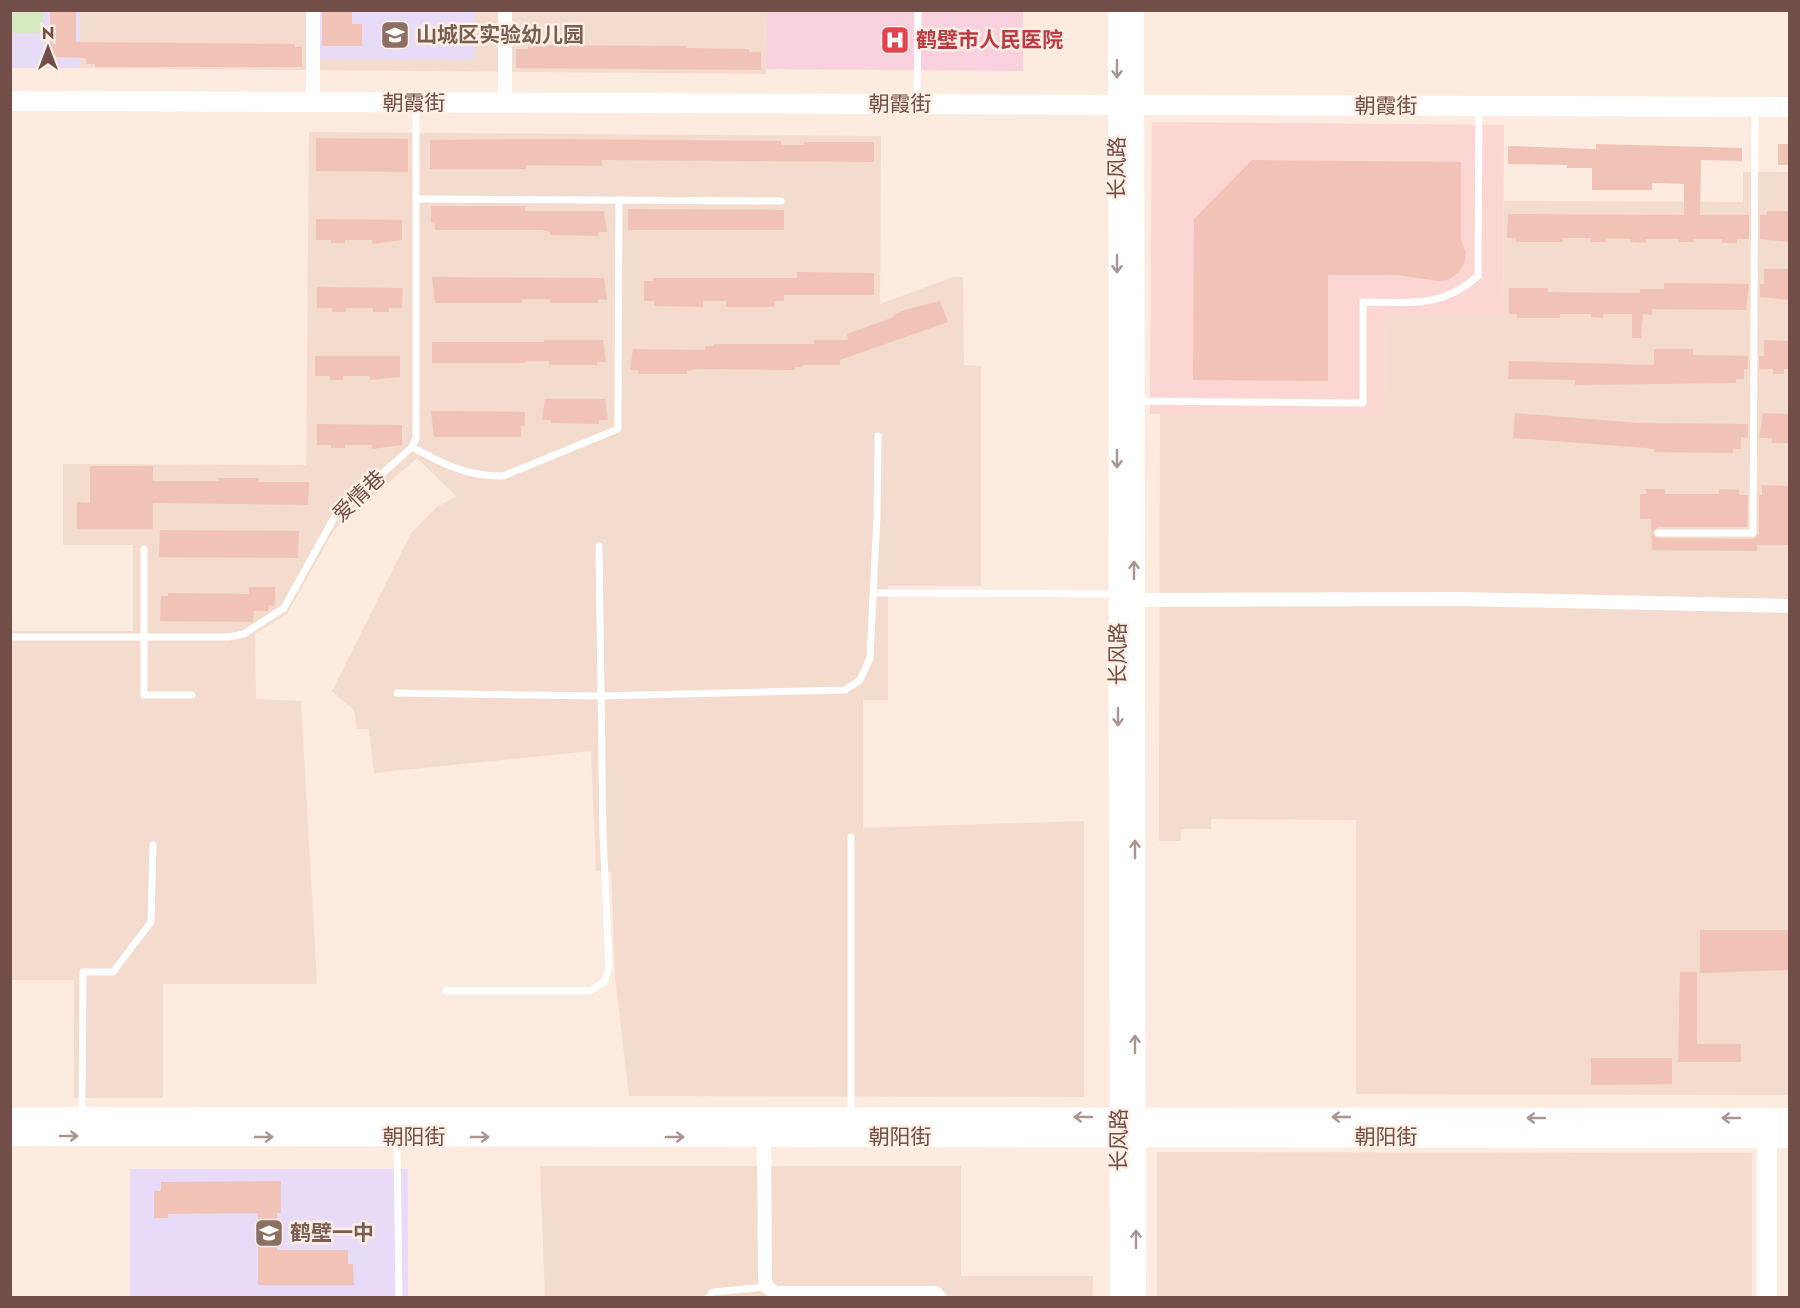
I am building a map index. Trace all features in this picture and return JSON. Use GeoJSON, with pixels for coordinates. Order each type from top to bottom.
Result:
{"type":"FeatureCollection","features":[{"type":"Feature","properties":{"kind":"main road","name":"长风路"},"geometry":{"type":"LineString","coordinates":[[1118,10],[1125,105],[1133,401],[1126,597]]}},
{"type":"Feature","properties":{"kind":"main road","name":"长风路"},"geometry":{"type":"LineString","coordinates":[[1134,10],[1125,105],[1127,1117],[1136,1298]]}},
{"type":"Feature","properties":{"kind":"main road","name":"朝霞街"},"geometry":{"type":"LineString","coordinates":[[10,101],[1790,107]]}},
{"type":"Feature","properties":{"kind":"main road","name":"朝阳街"},"geometry":{"type":"LineString","coordinates":[[10,1117],[1790,1118]]}},
{"type":"Feature","properties":{"kind":"main road","name":"朝阳街"},"geometry":{"type":"LineString","coordinates":[[10,1136],[1790,1138]]}},
{"type":"Feature","properties":{"kind":"main road","name":"长风路"},"geometry":{"type":"LineString","coordinates":[[1120,1298],[1128,1137]]}},
{"type":"Feature","properties":{"kind":"main road"},"geometry":{"type":"LineString","coordinates":[[1767,1138],[1767,1298]]}},
{"type":"Feature","properties":{"kind":"street"},"geometry":{"type":"LineString","coordinates":[[313,10],[313,102]]}},
{"type":"Feature","properties":{"kind":"street"},"geometry":{"type":"LineString","coordinates":[[505,10],[505,103]]}},
{"type":"Feature","properties":{"kind":"street"},"geometry":{"type":"LineString","coordinates":[[1126,597],[1461,599],[1790,606]]}},
{"type":"Feature","properties":{"kind":"street"},"geometry":{"type":"LineString","coordinates":[[764,1137],[765,1279],[767,1287],[776,1293],[936,1293],[940,1298]]}},
{"type":"Feature","properties":{"kind":"lane"},"geometry":{"type":"LineString","coordinates":[[917,104],[918,10]]}},
{"type":"Feature","properties":{"kind":"lane"},"geometry":{"type":"LineString","coordinates":[[416,103],[416,438],[411,447],[451,469],[503,476],[618,429],[619,200]]}},
{"type":"Feature","properties":{"kind":"lane"},"geometry":{"type":"LineString","coordinates":[[1133,401],[1363,403],[1364,302],[1430,302],[1460,291],[1478,276],[1479,106]]}},
{"type":"Feature","properties":{"kind":"lane"},"geometry":{"type":"LineString","coordinates":[[1658,532],[1753,533],[1755,107]]}},
{"type":"Feature","properties":{"kind":"lane"},"geometry":{"type":"LineString","coordinates":[[416,199],[781,201]]}},
{"type":"Feature","properties":{"kind":"lane"},"geometry":{"type":"LineString","coordinates":[[397,693],[601,696],[845,690],[860,680],[870,658],[878,436]]}},
{"type":"Feature","properties":{"kind":"lane","name":"爱情巷"},"geometry":{"type":"LineString","coordinates":[[10,637],[228,637],[244,634],[284,608],[335,516],[411,447]]}},
{"type":"Feature","properties":{"kind":"lane"},"geometry":{"type":"LineString","coordinates":[[446,991],[590,991],[605,981],[609,966],[603,834],[599,546]]}},
{"type":"Feature","properties":{"kind":"lane"},"geometry":{"type":"LineString","coordinates":[[144,549],[144,695],[192,695]]}},
{"type":"Feature","properties":{"kind":"lane"},"geometry":{"type":"LineString","coordinates":[[874,593],[1126,597]]}},
{"type":"Feature","properties":{"kind":"lane"},"geometry":{"type":"LineString","coordinates":[[851,837],[851,1117]]}},
{"type":"Feature","properties":{"kind":"lane"},"geometry":{"type":"LineString","coordinates":[[82,1117],[82,972],[113,972],[145,934],[151,922],[153,845]]}},
{"type":"Feature","properties":{"kind":"lane"},"geometry":{"type":"LineString","coordinates":[[397,1137],[399,1298]]}},
{"type":"Feature","properties":{"kind":"lane"},"geometry":{"type":"LineString","coordinates":[[708,1298],[713,1292],[767,1287]]}},
{"type":"Feature","properties":{"kind":"shaded area"},"geometry":{"type":"Polygon","coordinates":[[[11,11],[80,11],[80,68],[11,68],[11,11]]]}},
{"type":"Feature","properties":{"kind":"shaded area"},"geometry":{"type":"Polygon","coordinates":[[[80,11],[767,11],[766,74],[80,68],[80,11]]]}},
{"type":"Feature","properties":{"kind":"shaded area","name":"山城区实验幼儿园"},"geometry":{"type":"Polygon","coordinates":[[[316,11],[475,11],[474,60],[316,59],[316,11]]]}},
{"type":"Feature","properties":{"kind":"shaded area","name":"鹤壁市人民医院"},"geometry":{"type":"Polygon","coordinates":[[[767,11],[1023,11],[1023,71],[766,69],[767,11]]]}},
{"type":"Feature","properties":{"kind":"shaded area"},"geometry":{"type":"Polygon","coordinates":[[[1152,122],[1504,125],[1503,315],[1385,314],[1384,415],[1150,414],[1152,122]]]}},
{"type":"Feature","properties":{"kind":"shaded area"},"geometry":{"type":"Polygon","coordinates":[[[309,132],[881,136],[880,304],[953,277],[963,277],[964,365],[981,366],[981,586],[888,586],[888,700],[863,700],[863,828],[1084,821],[1084,1097],[629,1096],[615,976],[611,872],[596,871],[591,751],[374,773],[369,729],[357,729],[354,710],[332,691],[411,533],[437,507],[456,496],[417,458],[334,530],[287,614],[255,634],[256,699],[301,701],[317,984],[163,984],[163,1098],[74,1098],[74,980],[11,980],[11,631],[133,631],[133,545],[63,545],[63,464],[306,465],[309,132]]]}},
{"type":"Feature","properties":{"kind":"shaded area"},"geometry":{"type":"Polygon","coordinates":[[[1743,172],[1789,172],[1789,1095],[1356,1094],[1356,820],[1211,819],[1211,829],[1181,829],[1181,841],[1159,841],[1160,414],[1384,415],[1385,314],[1503,314],[1504,201],[1743,202],[1743,172]]]}},
{"type":"Feature","properties":{"kind":"shaded area"},"geometry":{"type":"Polygon","coordinates":[[[1157,1152],[1752,1153],[1752,1297],[1157,1297],[1157,1152]]]}},
{"type":"Feature","properties":{"kind":"shaded area"},"geometry":{"type":"Polygon","coordinates":[[[540,1166],[961,1166],[961,1276],[1093,1276],[1093,1297],[545,1297],[540,1166]]]}},
{"type":"Feature","properties":{"kind":"shaded area","name":"鹤壁一中"},"geometry":{"type":"Polygon","coordinates":[[[130,1169],[408,1169],[408,1297],[130,1297],[130,1169]]]}},
{"type":"Feature","properties":{"kind":"green space"},"geometry":{"type":"Polygon","coordinates":[[[19,11],[43,11],[43,33],[11,33],[11,16],[19,11]]]}},
{"type":"Feature","properties":{"kind":"building"},"geometry":{"type":"Polygon","coordinates":[[[50,10],[76,10],[76,42],[295,44],[295,47],[302,47],[302,67],[95,67],[95,64],[86,64],[86,58],[50,57],[50,10]]]}},
{"type":"Feature","properties":{"kind":"building"},"geometry":{"type":"Polygon","coordinates":[[[322,10],[352,10],[352,24],[362,24],[362,46],[322,46],[322,10]]]}},
{"type":"Feature","properties":{"kind":"building"},"geometry":{"type":"Polygon","coordinates":[[[528,45],[686,46],[686,48],[749,49],[749,52],[761,52],[761,70],[516,68],[516,49],[528,49],[528,45]]]}},
{"type":"Feature","properties":{"kind":"building"},"geometry":{"type":"Polygon","coordinates":[[[316,138],[408,139],[408,172],[316,171],[316,138]]]}},
{"type":"Feature","properties":{"kind":"building"},"geometry":{"type":"Polygon","coordinates":[[[430,140],[781,141],[781,145],[804,145],[804,142],[874,142],[874,162],[602,160],[602,166],[526,165],[526,169],[430,169],[430,140]]]}},
{"type":"Feature","properties":{"kind":"building"},"geometry":{"type":"Polygon","coordinates":[[[1596,144],[1742,148],[1742,161],[1701,160],[1700,215],[1749,215],[1749,239],[1737,239],[1737,243],[1722,243],[1722,239],[1693,239],[1693,242],[1679,242],[1679,239],[1646,239],[1646,243],[1631,242],[1631,239],[1605,238],[1605,242],[1591,242],[1591,238],[1563,238],[1563,242],[1516,242],[1516,238],[1507,238],[1508,214],[1684,215],[1684,184],[1652,183],[1652,190],[1592,190],[1592,168],[1567,168],[1567,165],[1508,164],[1508,146],[1596,149],[1596,144]]]}},
{"type":"Feature","properties":{"kind":"building"},"geometry":{"type":"Polygon","coordinates":[[[1778,144],[1790,144],[1790,165],[1778,165],[1778,144]]]}},
{"type":"Feature","properties":{"kind":"building"},"geometry":{"type":"Polygon","coordinates":[[[1252,160],[1461,162],[1461,239],[1466,253],[1464,264],[1459,272],[1448,280],[1438,281],[1397,275],[1328,275],[1328,381],[1193,380],[1194,219],[1252,160]]]}},
{"type":"Feature","properties":{"kind":"building"},"geometry":{"type":"Polygon","coordinates":[[[431,206],[525,206],[525,211],[604,211],[607,232],[598,232],[598,236],[550,235],[550,232],[542,230],[435,230],[435,222],[431,222],[431,206]]]}},
{"type":"Feature","properties":{"kind":"building"},"geometry":{"type":"Polygon","coordinates":[[[628,209],[784,210],[784,230],[628,230],[628,209]]]}},
{"type":"Feature","properties":{"kind":"building"},"geometry":{"type":"Polygon","coordinates":[[[1767,211],[1790,211],[1790,242],[1760,239],[1760,215],[1767,215],[1767,211]]]}},
{"type":"Feature","properties":{"kind":"building"},"geometry":{"type":"Polygon","coordinates":[[[316,219],[402,220],[402,240],[372,244],[372,240],[345,240],[345,243],[331,243],[331,240],[316,240],[316,219]]]}},
{"type":"Feature","properties":{"kind":"building"},"geometry":{"type":"Polygon","coordinates":[[[1764,269],[1790,269],[1790,300],[1760,297],[1760,284],[1764,284],[1764,269]]]}},
{"type":"Feature","properties":{"kind":"building"},"geometry":{"type":"Polygon","coordinates":[[[797,272],[874,273],[874,295],[784,295],[784,301],[774,301],[774,307],[726,307],[726,301],[703,301],[703,307],[654,306],[654,301],[644,301],[644,281],[653,281],[653,278],[797,278],[797,272]]]}},
{"type":"Feature","properties":{"kind":"building"},"geometry":{"type":"Polygon","coordinates":[[[432,277],[604,278],[607,300],[598,299],[598,303],[550,303],[550,299],[522,299],[522,303],[435,303],[432,277]]]}},
{"type":"Feature","properties":{"kind":"building"},"geometry":{"type":"Polygon","coordinates":[[[1664,283],[1749,284],[1746,310],[1652,309],[1652,315],[1643,314],[1641,338],[1632,338],[1632,314],[1603,314],[1603,318],[1591,317],[1591,314],[1560,314],[1560,318],[1517,318],[1517,314],[1509,314],[1509,288],[1548,288],[1548,292],[1640,293],[1640,289],[1664,289],[1664,283]]]}},
{"type":"Feature","properties":{"kind":"building"},"geometry":{"type":"Polygon","coordinates":[[[317,287],[403,288],[402,308],[389,308],[389,312],[373,312],[373,308],[346,308],[346,312],[332,312],[332,308],[317,308],[317,287]]]}},
{"type":"Feature","properties":{"kind":"building"},"geometry":{"type":"Polygon","coordinates":[[[940,301],[948,322],[840,360],[840,365],[803,365],[803,367],[795,367],[795,370],[696,369],[687,371],[687,374],[638,374],[638,370],[630,370],[633,349],[705,350],[705,346],[714,346],[714,344],[814,344],[814,340],[848,340],[847,334],[894,317],[893,315],[908,309],[940,301]]]}},
{"type":"Feature","properties":{"kind":"building"},"geometry":{"type":"Polygon","coordinates":[[[544,340],[603,340],[606,362],[597,362],[597,365],[549,365],[549,361],[432,363],[432,342],[544,342],[544,340]]]}},
{"type":"Feature","properties":{"kind":"building"},"geometry":{"type":"Polygon","coordinates":[[[1764,340],[1790,341],[1790,369],[1784,369],[1784,374],[1773,374],[1773,369],[1759,369],[1759,356],[1764,356],[1764,340]]]}},
{"type":"Feature","properties":{"kind":"building"},"geometry":{"type":"Polygon","coordinates":[[[1654,349],[1693,349],[1693,355],[1748,356],[1748,369],[1744,369],[1744,379],[1736,379],[1736,383],[1575,385],[1575,380],[1508,379],[1509,361],[1654,365],[1654,349]]]}},
{"type":"Feature","properties":{"kind":"building"},"geometry":{"type":"Polygon","coordinates":[[[315,356],[400,356],[400,377],[370,380],[370,376],[343,376],[343,380],[330,380],[330,376],[315,376],[315,356]]]}},
{"type":"Feature","properties":{"kind":"building"},"geometry":{"type":"Polygon","coordinates":[[[545,399],[605,399],[608,420],[599,420],[599,424],[551,423],[551,420],[542,420],[545,399]]]}},
{"type":"Feature","properties":{"kind":"building"},"geometry":{"type":"Polygon","coordinates":[[[431,411],[525,412],[525,426],[521,426],[521,437],[434,437],[431,411]]]}},
{"type":"Feature","properties":{"kind":"building"},"geometry":{"type":"Polygon","coordinates":[[[1515,413],[1639,423],[1748,424],[1748,438],[1741,437],[1741,449],[1733,449],[1733,453],[1654,452],[1654,449],[1646,448],[1513,438],[1515,413]]]}},
{"type":"Feature","properties":{"kind":"building"},"geometry":{"type":"Polygon","coordinates":[[[1763,413],[1790,414],[1789,443],[1771,443],[1772,438],[1759,438],[1763,413]]]}},
{"type":"Feature","properties":{"kind":"building"},"geometry":{"type":"Polygon","coordinates":[[[317,424],[402,425],[402,445],[372,449],[372,445],[345,445],[345,448],[331,448],[331,445],[317,445],[317,424]]]}},
{"type":"Feature","properties":{"kind":"building"},"geometry":{"type":"Polygon","coordinates":[[[90,466],[153,466],[153,481],[219,481],[219,478],[259,478],[259,482],[309,482],[308,505],[153,503],[153,529],[77,529],[77,502],[90,503],[90,466]]]}},
{"type":"Feature","properties":{"kind":"building"},"geometry":{"type":"Polygon","coordinates":[[[1762,485],[1790,486],[1790,545],[1757,545],[1757,551],[1652,550],[1651,519],[1640,519],[1640,494],[1646,494],[1646,489],[1665,489],[1665,494],[1719,494],[1719,489],[1739,490],[1739,495],[1748,495],[1747,527],[1658,527],[1652,532],[1656,538],[1753,539],[1759,534],[1759,495],[1762,495],[1762,485]]]}},
{"type":"Feature","properties":{"kind":"building"},"geometry":{"type":"Polygon","coordinates":[[[160,530],[299,531],[298,558],[159,557],[160,530]]]}},
{"type":"Feature","properties":{"kind":"building"},"geometry":{"type":"Polygon","coordinates":[[[249,587],[275,587],[275,606],[269,605],[268,611],[254,611],[253,622],[160,621],[161,596],[168,596],[168,593],[249,594],[249,587]]]}},
{"type":"Feature","properties":{"kind":"building"},"geometry":{"type":"Polygon","coordinates":[[[1700,930],[1790,930],[1790,970],[1700,973],[1700,930]]]}},
{"type":"Feature","properties":{"kind":"building"},"geometry":{"type":"Polygon","coordinates":[[[1680,972],[1697,972],[1697,1044],[1741,1044],[1741,1062],[1678,1062],[1680,972]]]}},
{"type":"Feature","properties":{"kind":"building"},"geometry":{"type":"Polygon","coordinates":[[[1591,1058],[1672,1058],[1672,1084],[1591,1085],[1591,1058]]]}},
{"type":"Feature","properties":{"kind":"building"},"geometry":{"type":"Polygon","coordinates":[[[281,1181],[281,1213],[277,1213],[277,1250],[348,1250],[348,1264],[353,1264],[354,1285],[258,1285],[258,1213],[168,1214],[168,1218],[154,1218],[154,1191],[161,1191],[161,1182],[281,1181]]]}},
{"type":"Feature","properties":{"kind":"place","name":"山城区实验幼儿园"},"geometry":{"type":"Point","coordinates":[395,35]}},
{"type":"Feature","properties":{"kind":"place","name":"鹤壁市人民医院"},"geometry":{"type":"Point","coordinates":[895,40]}},
{"type":"Feature","properties":{"kind":"place","name":"鹤壁一中"},"geometry":{"type":"Point","coordinates":[269,1233]}}]}
